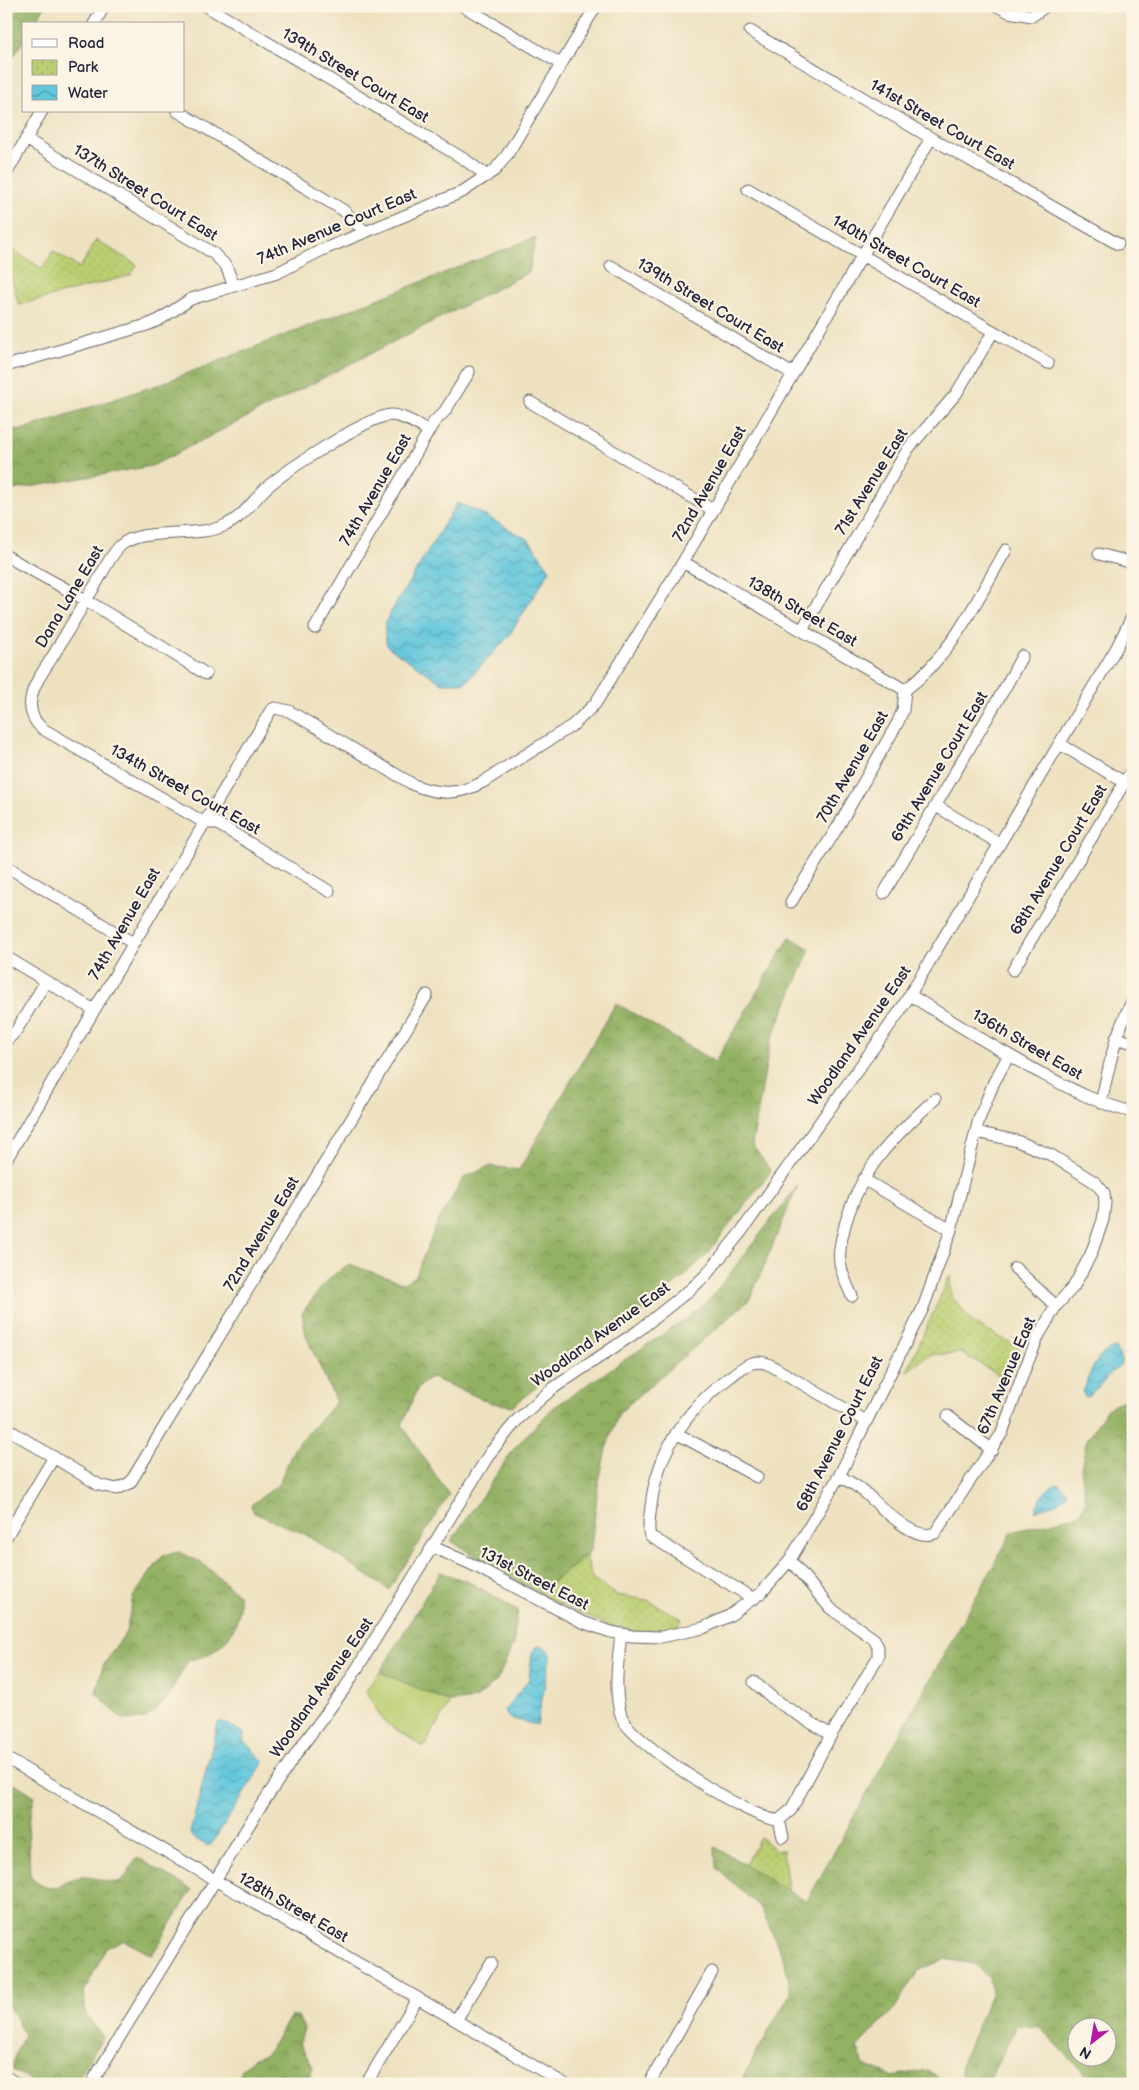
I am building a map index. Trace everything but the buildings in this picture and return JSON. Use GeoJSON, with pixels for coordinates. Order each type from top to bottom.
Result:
{"type":"FeatureCollection","features":[{"type":"Feature","properties":{"kind":"street"},"geometry":{"type":"LineString","coordinates":[[95,22],[104,6]]}},
{"type":"Feature","properties":{"kind":"street","name":"139th Street Court East"},"geometry":{"type":"LineString","coordinates":[[206,6],[464,159],[487,176]]}},
{"type":"Feature","properties":{"kind":"street"},"geometry":{"type":"LineString","coordinates":[[463,6],[562,64]]}},
{"type":"Feature","properties":{"kind":"street","name":"74th Avenue Court East"},"geometry":{"type":"LineString","coordinates":[[6,366],[147,325],[159,320],[191,299],[277,273],[298,261],[364,232],[462,192],[487,176],[508,155],[596,6]]}},
{"type":"Feature","properties":{"kind":"street"},"geometry":{"type":"LineString","coordinates":[[997,6],[1010,12],[1032,16],[1046,6]]}},
{"type":"Feature","properties":{"kind":"street","name":"141st Street Court East"},"geometry":{"type":"LineString","coordinates":[[750,31],[1118,244]]}},
{"type":"Feature","properties":{"kind":"street"},"geometry":{"type":"LineString","coordinates":[[6,174],[41,112]]}},
{"type":"Feature","properties":{"kind":"street"},"geometry":{"type":"LineString","coordinates":[[179,112],[337,206],[352,217],[364,232]]}},
{"type":"Feature","properties":{"kind":"street","name":"72nd Avenue East"},"geometry":{"type":"LineString","coordinates":[[275,708],[289,711],[414,785],[440,793],[460,792],[483,782],[573,725],[595,704],[683,562],[932,138]]}},
{"type":"Feature","properties":{"kind":"street","name":"137th Street Court East"},"geometry":{"type":"LineString","coordinates":[[26,139],[213,253],[226,266],[234,286]]}},
{"type":"Feature","properties":{"kind":"street","name":"140th Street Court East"},"geometry":{"type":"LineString","coordinates":[[748,189],[1048,363]]}},
{"type":"Feature","properties":{"kind":"street","name":"139th Street Court East"},"geometry":{"type":"LineString","coordinates":[[611,266],[793,374]]}},
{"type":"Feature","properties":{"kind":"street","name":"71st Avenue East"},"geometry":{"type":"LineString","coordinates":[[802,630],[908,449],[956,394],[993,332]]}},
{"type":"Feature","properties":{"kind":"street","name":"74th Avenue East"},"geometry":{"type":"LineString","coordinates":[[316,628],[434,422],[445,411],[469,372]]}},
{"type":"Feature","properties":{"kind":"street"},"geometry":{"type":"LineString","coordinates":[[530,402],[713,510]]}},
{"type":"Feature","properties":{"kind":"street","name":"Dana Lane East"},"geometry":{"type":"LineString","coordinates":[[31,712],[30,700],[37,682],[114,554],[127,541],[163,534],[201,532],[226,525],[238,518],[264,490],[293,467],[350,433],[384,416],[391,415],[404,418],[429,431]]}},
{"type":"Feature","properties":{"kind":"street"},"geometry":{"type":"LineString","coordinates":[[904,690],[917,681],[947,650],[1006,550]]}},
{"type":"Feature","properties":{"kind":"street"},"geometry":{"type":"LineString","coordinates":[[1099,554],[1133,562]]}},
{"type":"Feature","properties":{"kind":"street"},"geometry":{"type":"LineString","coordinates":[[6,556],[86,600],[206,674]]}},
{"type":"Feature","properties":{"kind":"street","name":"138th Street East"},"geometry":{"type":"LineString","coordinates":[[683,562],[904,690]]}},
{"type":"Feature","properties":{"kind":"street","name":"Woodland Avenue East"},"geometry":{"type":"LineString","coordinates":[[91,2084],[277,1780],[345,1688],[490,1453],[506,1432],[528,1409],[569,1376],[661,1314],[706,1276],[741,1232],[910,995],[1117,647],[1133,615]]}},
{"type":"Feature","properties":{"kind":"street","name":"69th Avenue Court East"},"geometry":{"type":"LineString","coordinates":[[884,894],[1022,656]]}},
{"type":"Feature","properties":{"kind":"street","name":"70th Avenue East"},"geometry":{"type":"LineString","coordinates":[[790,902],[839,825],[897,724],[903,710],[904,690]]}},
{"type":"Feature","properties":{"kind":"street","name":"74th Avenue East"},"geometry":{"type":"LineString","coordinates":[[6,1160],[268,713],[275,708]]}},
{"type":"Feature","properties":{"kind":"street","name":"134th Street Court East"},"geometry":{"type":"LineString","coordinates":[[31,712],[34,720],[43,729],[205,823],[216,823],[329,891]]}},
{"type":"Feature","properties":{"kind":"street"},"geometry":{"type":"LineString","coordinates":[[1060,744],[1124,782]]}},
{"type":"Feature","properties":{"kind":"street","name":"68th Avenue Court East"},"geometry":{"type":"LineString","coordinates":[[1013,970],[1133,768]]}},
{"type":"Feature","properties":{"kind":"street"},"geometry":{"type":"LineString","coordinates":[[936,806],[1000,844]]}},
{"type":"Feature","properties":{"kind":"street"},"geometry":{"type":"LineString","coordinates":[[6,866],[133,943]]}},
{"type":"Feature","properties":{"kind":"street"},"geometry":{"type":"LineString","coordinates":[[6,957],[94,1010]]}},
{"type":"Feature","properties":{"kind":"street"},"geometry":{"type":"LineString","coordinates":[[6,1041],[16,1031],[46,981]]}},
{"type":"Feature","properties":{"kind":"street","name":"72nd Avenue East"},"geometry":{"type":"LineString","coordinates":[[54,1457],[99,1485],[117,1489],[130,1483],[427,995]]}},
{"type":"Feature","properties":{"kind":"street","name":"136th Street East"},"geometry":{"type":"LineString","coordinates":[[910,995],[1008,1055],[1074,1092],[1101,1103],[1133,1112]]}},
{"type":"Feature","properties":{"kind":"street"},"geometry":{"type":"LineString","coordinates":[[1101,1103],[1116,1038],[1122,1019],[1133,1000]]}},
{"type":"Feature","properties":{"kind":"street"},"geometry":{"type":"LineString","coordinates":[[1116,1038],[1133,1043]]}},
{"type":"Feature","properties":{"kind":"street","name":"68th Avenue Court East"},"geometry":{"type":"LineString","coordinates":[[621,1634],[661,1637],[703,1628],[729,1616],[754,1599],[774,1581],[790,1560],[840,1476],[923,1308],[951,1230],[976,1132],[988,1095],[1008,1055]]}},
{"type":"Feature","properties":{"kind":"street"},"geometry":{"type":"LineString","coordinates":[[852,1296],[844,1279],[840,1264],[841,1241],[852,1201],[863,1179],[890,1141],[935,1099]]}},
{"type":"Feature","properties":{"kind":"street","name":"67th Avenue East"},"geometry":{"type":"LineString","coordinates":[[840,1476],[864,1491],[912,1531],[930,1535],[941,1526],[992,1450],[1007,1424],[1032,1350],[1056,1306],[1074,1286],[1091,1254],[1102,1220],[1105,1203],[1104,1193],[1096,1183],[1036,1148],[1017,1141],[976,1132]]}},
{"type":"Feature","properties":{"kind":"street"},"geometry":{"type":"LineString","coordinates":[[863,1179],[951,1230]]}},
{"type":"Feature","properties":{"kind":"street"},"geometry":{"type":"LineString","coordinates":[[1015,1268],[1056,1306]]}},
{"type":"Feature","properties":{"kind":"street"},"geometry":{"type":"LineString","coordinates":[[754,1599],[656,1541],[649,1534],[656,1480],[664,1456],[676,1433],[714,1388],[752,1362],[763,1362],[866,1421]]}},
{"type":"Feature","properties":{"kind":"street"},"geometry":{"type":"LineString","coordinates":[[948,1416],[992,1450]]}},
{"type":"Feature","properties":{"kind":"street"},"geometry":{"type":"LineString","coordinates":[[6,1428],[54,1457],[6,1537]]}},
{"type":"Feature","properties":{"kind":"street"},"geometry":{"type":"LineString","coordinates":[[676,1433],[757,1477]]}},
{"type":"Feature","properties":{"kind":"street","name":"131st Street East"},"geometry":{"type":"LineString","coordinates":[[433,1547],[471,1564],[563,1614],[597,1628],[621,1634]]}},
{"type":"Feature","properties":{"kind":"street"},"geometry":{"type":"LineString","coordinates":[[621,1634],[618,1680],[621,1717],[636,1737],[674,1766],[756,1815],[779,1820],[791,1810],[831,1735],[878,1657],[877,1644],[874,1639],[830,1608],[790,1560]]}},
{"type":"Feature","properties":{"kind":"street"},"geometry":{"type":"LineString","coordinates":[[754,1682],[776,1701],[831,1735]]}},
{"type":"Feature","properties":{"kind":"street","name":"128th Street East"},"geometry":{"type":"LineString","coordinates":[[6,1758],[565,2084]]}},
{"type":"Feature","properties":{"kind":"street"},"geometry":{"type":"LineString","coordinates":[[779,1820],[783,1837]]}},
{"type":"Feature","properties":{"kind":"street"},"geometry":{"type":"LineString","coordinates":[[456,2020],[491,1963]]}},
{"type":"Feature","properties":{"kind":"street"},"geometry":{"type":"LineString","coordinates":[[649,2084],[712,1972]]}},
{"type":"Feature","properties":{"kind":"street"},"geometry":{"type":"LineString","coordinates":[[366,2084],[417,1999]]}},
{"type":"Feature","properties":{"kind":"street"},"geometry":{"type":"LineString","coordinates":[[6,2077],[17,2084]]}},
{"type":"Feature","properties":{"kind":"green space"},"geometry":{"type":"Polygon","coordinates":[[[6,6],[45,6],[35,22],[22,22],[22,43],[6,68],[6,6]]]}},
{"type":"Feature","properties":{"kind":"green space"},"geometry":{"type":"Polygon","coordinates":[[[536,237],[529,272],[152,466],[6,491],[6,428],[21,430],[160,384],[536,237]]]}},
{"type":"Feature","properties":{"kind":"green space"},"geometry":{"type":"Polygon","coordinates":[[[6,239],[10,248],[42,269],[53,251],[80,268],[96,240],[137,265],[131,275],[19,305],[6,259],[6,239]]]}},
{"type":"Feature","properties":{"kind":"green space"},"geometry":{"type":"Polygon","coordinates":[[[790,937],[810,949],[770,1043],[752,1145],[771,1171],[708,1253],[685,1276],[642,1311],[565,1364],[513,1406],[492,1403],[430,1377],[417,1390],[402,1425],[449,1495],[389,1590],[305,1534],[254,1513],[251,1505],[278,1485],[295,1447],[336,1402],[306,1336],[302,1313],[327,1280],[349,1264],[403,1283],[415,1277],[438,1221],[464,1178],[489,1166],[519,1170],[616,1003],[715,1062],[790,937]]]}},
{"type":"Feature","properties":{"kind":"green space"},"geometry":{"type":"Polygon","coordinates":[[[798,1185],[750,1299],[619,1413],[606,1449],[598,1486],[591,1548],[586,1556],[537,1594],[451,1541],[516,1446],[553,1408],[687,1318],[711,1298],[798,1185]]]}},
{"type":"Feature","properties":{"kind":"green space"},"geometry":{"type":"Polygon","coordinates":[[[950,1275],[951,1295],[973,1323],[1020,1348],[1006,1379],[961,1353],[929,1355],[907,1371],[950,1275]]]}},
{"type":"Feature","properties":{"kind":"green space"},"geometry":{"type":"Polygon","coordinates":[[[1133,1395],[1133,2084],[1103,2084],[1079,2068],[1116,2068],[1116,2018],[1066,2018],[1066,2054],[1040,2027],[1017,2025],[987,2084],[963,2084],[960,2066],[992,1992],[989,1978],[975,1964],[945,1959],[918,1971],[895,2008],[857,2047],[864,2065],[892,2076],[928,2070],[945,2084],[739,2084],[791,1992],[785,1962],[761,1908],[716,1868],[715,1847],[807,1901],[1012,1532],[1079,1515],[1086,1502],[1081,1468],[1087,1440],[1107,1409],[1133,1395]]]}},
{"type":"Feature","properties":{"kind":"green space"},"geometry":{"type":"Polygon","coordinates":[[[180,1552],[202,1563],[239,1595],[239,1612],[235,1626],[227,1639],[214,1651],[188,1661],[166,1700],[146,1719],[123,1720],[96,1693],[103,1666],[126,1632],[133,1597],[163,1555],[180,1552]]]}},
{"type":"Feature","properties":{"kind":"green space"},"geometry":{"type":"Polygon","coordinates":[[[586,1556],[592,1578],[617,1595],[647,1600],[682,1619],[675,1630],[635,1632],[605,1624],[537,1594],[586,1556]]]}},
{"type":"Feature","properties":{"kind":"green space"},"geometry":{"type":"Polygon","coordinates":[[[440,1572],[469,1582],[518,1610],[513,1644],[497,1681],[476,1699],[450,1702],[380,1672],[440,1572]]]}},
{"type":"Feature","properties":{"kind":"green space"},"geometry":{"type":"Polygon","coordinates":[[[380,1672],[450,1702],[424,1747],[383,1721],[366,1690],[380,1672]]]}},
{"type":"Feature","properties":{"kind":"green space"},"geometry":{"type":"Polygon","coordinates":[[[14,1783],[35,1796],[28,1823],[30,1875],[39,1883],[52,1888],[75,1878],[83,1877],[118,1882],[127,1875],[137,1857],[192,1890],[152,1955],[123,1940],[106,1948],[84,1992],[86,2015],[103,2037],[75,2084],[36,2084],[13,2070],[12,2063],[24,2034],[6,2002],[6,1966],[12,1951],[10,1942],[6,1940],[6,1796],[14,1783]]]}},
{"type":"Feature","properties":{"kind":"green space"},"geometry":{"type":"Polygon","coordinates":[[[760,1837],[775,1850],[783,1850],[788,1890],[745,1865],[760,1837]]]}},
{"type":"Feature","properties":{"kind":"green space"},"geometry":{"type":"Polygon","coordinates":[[[291,2016],[298,2016],[304,2029],[299,2043],[313,2067],[305,2084],[237,2084],[242,2069],[253,2059],[266,2054],[291,2016]]]}},
{"type":"Feature","properties":{"kind":"water"},"geometry":{"type":"Polygon","coordinates":[[[457,503],[473,509],[529,540],[550,570],[508,637],[465,683],[442,683],[387,646],[385,622],[457,503]]]}},
{"type":"Feature","properties":{"kind":"water"},"geometry":{"type":"Polygon","coordinates":[[[1115,1348],[1122,1360],[1120,1364],[1091,1394],[1087,1397],[1084,1396],[1083,1392],[1094,1366],[1103,1355],[1115,1348]]]}},
{"type":"Feature","properties":{"kind":"water"},"geometry":{"type":"Polygon","coordinates":[[[1059,1483],[1067,1491],[1062,1499],[1035,1511],[1044,1494],[1055,1484],[1059,1483]]]}},
{"type":"Feature","properties":{"kind":"water"},"geometry":{"type":"Polygon","coordinates":[[[543,1646],[551,1653],[537,1725],[509,1718],[505,1710],[529,1679],[532,1653],[536,1647],[543,1646]]]}},
{"type":"Feature","properties":{"kind":"water"},"geometry":{"type":"Polygon","coordinates":[[[221,1721],[244,1733],[243,1740],[263,1761],[211,1845],[207,1846],[191,1836],[190,1833],[218,1723],[221,1721]]]}}]}
